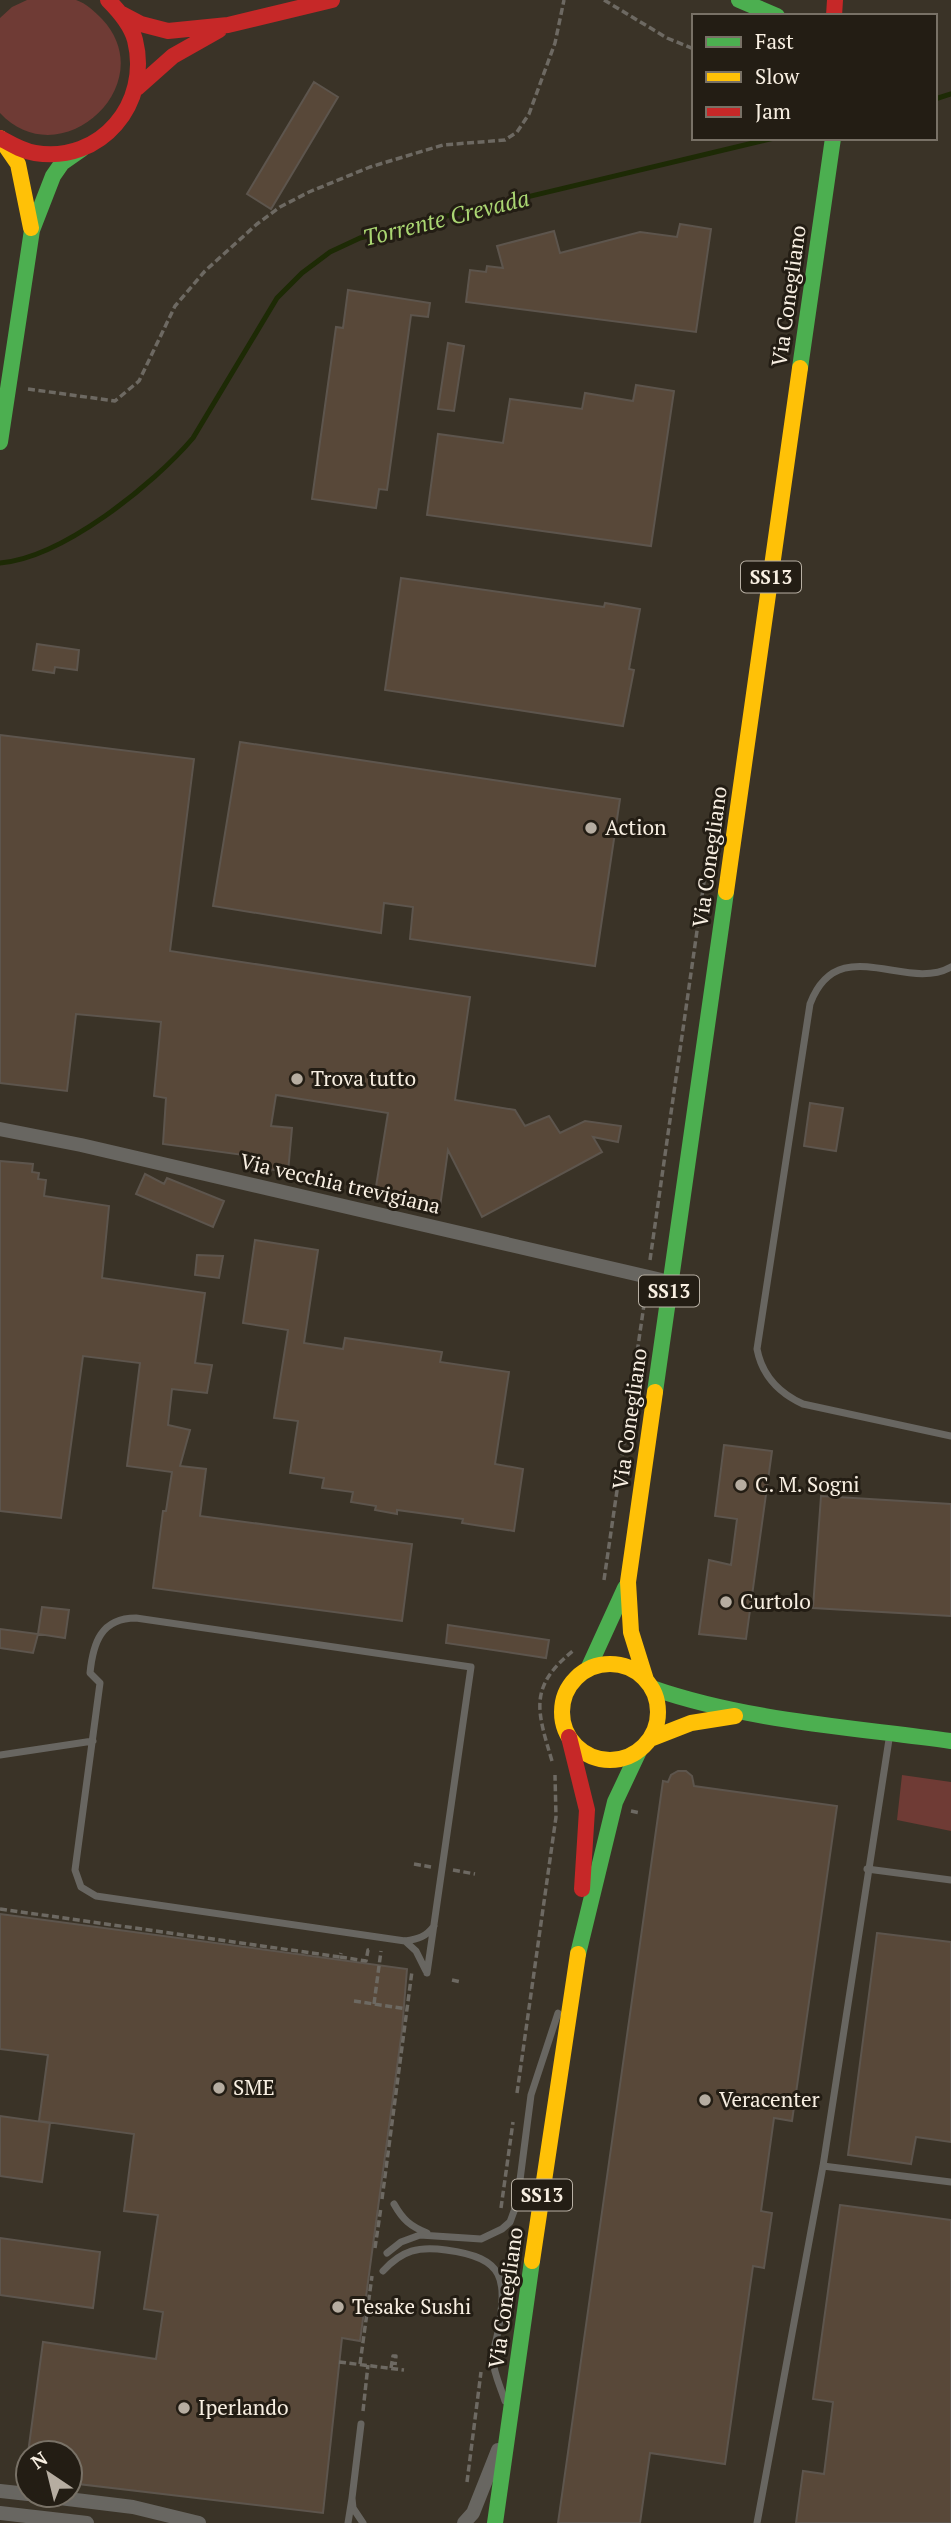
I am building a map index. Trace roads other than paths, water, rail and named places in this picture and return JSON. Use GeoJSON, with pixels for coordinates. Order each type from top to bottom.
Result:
{"type":"FeatureCollection","features":[{"type":"Feature","properties":{"kind":"main road"},"geometry":{"type":"LineString","coordinates":[[108,0],[122,14],[141,24],[168,31],[228,25],[332,0]]}},
{"type":"Feature","properties":{"kind":"main road"},"geometry":{"type":"LineString","coordinates":[[739,0],[772,14]]}},
{"type":"Feature","properties":{"kind":"main road"},"geometry":{"type":"LineString","coordinates":[[753,0],[769,0]]}},
{"type":"Feature","properties":{"kind":"main road"},"geometry":{"type":"LineString","coordinates":[[0,442],[32,230],[53,176],[62,163],[101,139],[117,125],[130,108],[137,88],[137,50],[134,37],[122,14]]}},
{"type":"Feature","properties":{"kind":"main road"},"geometry":{"type":"LineString","coordinates":[[137,88],[173,56],[228,25]]}},
{"type":"Feature","properties":{"kind":"main road"},"geometry":{"type":"LineString","coordinates":[[0,138],[26,151],[54,155],[82,149]]}},
{"type":"Feature","properties":{"kind":"main road"},"geometry":{"type":"LineString","coordinates":[[0,138],[18,164],[32,230]]}},
{"type":"Feature","properties":{"kind":"main road","name":"Via Conegliano"},"geometry":{"type":"LineString","coordinates":[[649,1684],[629,1632],[628,1582],[832,146]]}},
{"type":"Feature","properties":{"kind":"main road","name":"Via Conegliano"},"geometry":{"type":"LineString","coordinates":[[588,1669],[628,1582]]}},
{"type":"Feature","properties":{"kind":"main road"},"geometry":{"type":"LineString","coordinates":[[749,1713],[691,1723],[644,1745],[624,1758],[609,1760],[593,1757],[579,1749],[569,1737],[563,1714],[566,1691],[575,1678],[588,1669],[603,1664],[619,1664],[634,1670],[649,1684],[695,1703],[951,1741]]}},
{"type":"Feature","properties":{"kind":"main road"},"geometry":{"type":"LineString","coordinates":[[644,1745],[658,1714],[649,1684]]}},
{"type":"Feature","properties":{"kind":"main road","name":"Via Conegliano"},"geometry":{"type":"LineString","coordinates":[[495,2523],[576,1961],[587,1810],[569,1737]]}},
{"type":"Feature","properties":{"kind":"main road","name":"Via Conegliano"},"geometry":{"type":"LineString","coordinates":[[576,1961],[615,1802],[644,1745]]}},
{"type":"Feature","properties":{"kind":"street","name":"Via vecchia trevigiana"},"geometry":{"type":"LineString","coordinates":[[0,1129],[81,1145],[670,1282]]}},
{"type":"Feature","properties":{"kind":"street"},"geometry":{"type":"LineString","coordinates":[[464,2523],[473,2513],[510,2419]]}},
{"type":"Feature","properties":{"kind":"street"},"geometry":{"type":"LineString","coordinates":[[84,2501],[133,2507],[186,2522]]}},
{"type":"Feature","properties":{"kind":"street"},"geometry":{"type":"LineString","coordinates":[[0,2513],[87,2523]]}},
{"type":"Feature","properties":{"kind":"lane"},"geometry":{"type":"LineString","coordinates":[[951,967],[932,974],[864,965],[847,968],[834,972],[814,993],[810,1004],[757,1349],[765,1372],[782,1392],[803,1404],[951,1436]]}},
{"type":"Feature","properties":{"kind":"lane"},"geometry":{"type":"LineString","coordinates":[[405,1941],[416,1951],[427,1973],[434,1926],[471,1667],[136,1618],[124,1619],[99,1635],[92,1654],[90,1673],[100,1683],[75,1870],[81,1887],[96,1896],[405,1941],[417,1940],[428,1934],[434,1926]]}},
{"type":"Feature","properties":{"kind":"lane"},"geometry":{"type":"LineString","coordinates":[[757,2523],[823,2166],[890,1732]]}},
{"type":"Feature","properties":{"kind":"lane"},"geometry":{"type":"LineString","coordinates":[[0,1755],[93,1741]]}},
{"type":"Feature","properties":{"kind":"lane"},"geometry":{"type":"LineString","coordinates":[[867,1869],[951,1880]]}},
{"type":"Feature","properties":{"kind":"lane"},"geometry":{"type":"LineString","coordinates":[[394,2204],[411,2227],[431,2234],[470,2240],[481,2239],[502,2229],[514,2214],[531,2095],[576,1961]]}},
{"type":"Feature","properties":{"kind":"lane"},"geometry":{"type":"LineString","coordinates":[[823,2166],[951,2182]]}},
{"type":"Feature","properties":{"kind":"lane"},"geometry":{"type":"LineString","coordinates":[[387,2253],[401,2242],[431,2234]]}},
{"type":"Feature","properties":{"kind":"lane"},"geometry":{"type":"LineString","coordinates":[[383,2271],[400,2255],[421,2248],[466,2252],[492,2265],[499,2274],[503,2296],[493,2361],[510,2419]]}},
{"type":"Feature","properties":{"kind":"lane"},"geometry":{"type":"LineString","coordinates":[[348,2523],[362,2424]]}},
{"type":"Feature","properties":{"kind":"lane"},"geometry":{"type":"LineString","coordinates":[[352,2498],[353,2508],[363,2523]]}},
{"type":"Feature","properties":{"kind":"waterway","name":"Torrente Crevada"},"geometry":{"type":"LineString","coordinates":[[937,98],[951,94]]}},
{"type":"Feature","properties":{"kind":"waterway","name":"Torrente Crevada"},"geometry":{"type":"LineString","coordinates":[[0,563],[51,548],[78,534],[155,477],[193,438],[277,298],[302,273],[330,252],[360,238],[401,227],[766,140]]}},
{"type":"Feature","properties":{"kind":"place","name":"Action"},"geometry":{"type":"Point","coordinates":[591,828]}},
{"type":"Feature","properties":{"kind":"place","name":"Trova tutto"},"geometry":{"type":"Point","coordinates":[297,1079]}},
{"type":"Feature","properties":{"kind":"place","name":"C. M. Sogni"},"geometry":{"type":"Point","coordinates":[741,1485]}},
{"type":"Feature","properties":{"kind":"place","name":"Curtolo"},"geometry":{"type":"Point","coordinates":[726,1602]}},
{"type":"Feature","properties":{"kind":"place","name":"SME"},"geometry":{"type":"Point","coordinates":[219,2088]}},
{"type":"Feature","properties":{"kind":"place","name":"Veracenter"},"geometry":{"type":"Point","coordinates":[705,2100]}},
{"type":"Feature","properties":{"kind":"place","name":"Tesake Sushi"},"geometry":{"type":"Point","coordinates":[338,2307]}},
{"type":"Feature","properties":{"kind":"place","name":"Iperlando"},"geometry":{"type":"Point","coordinates":[184,2408]}}]}
